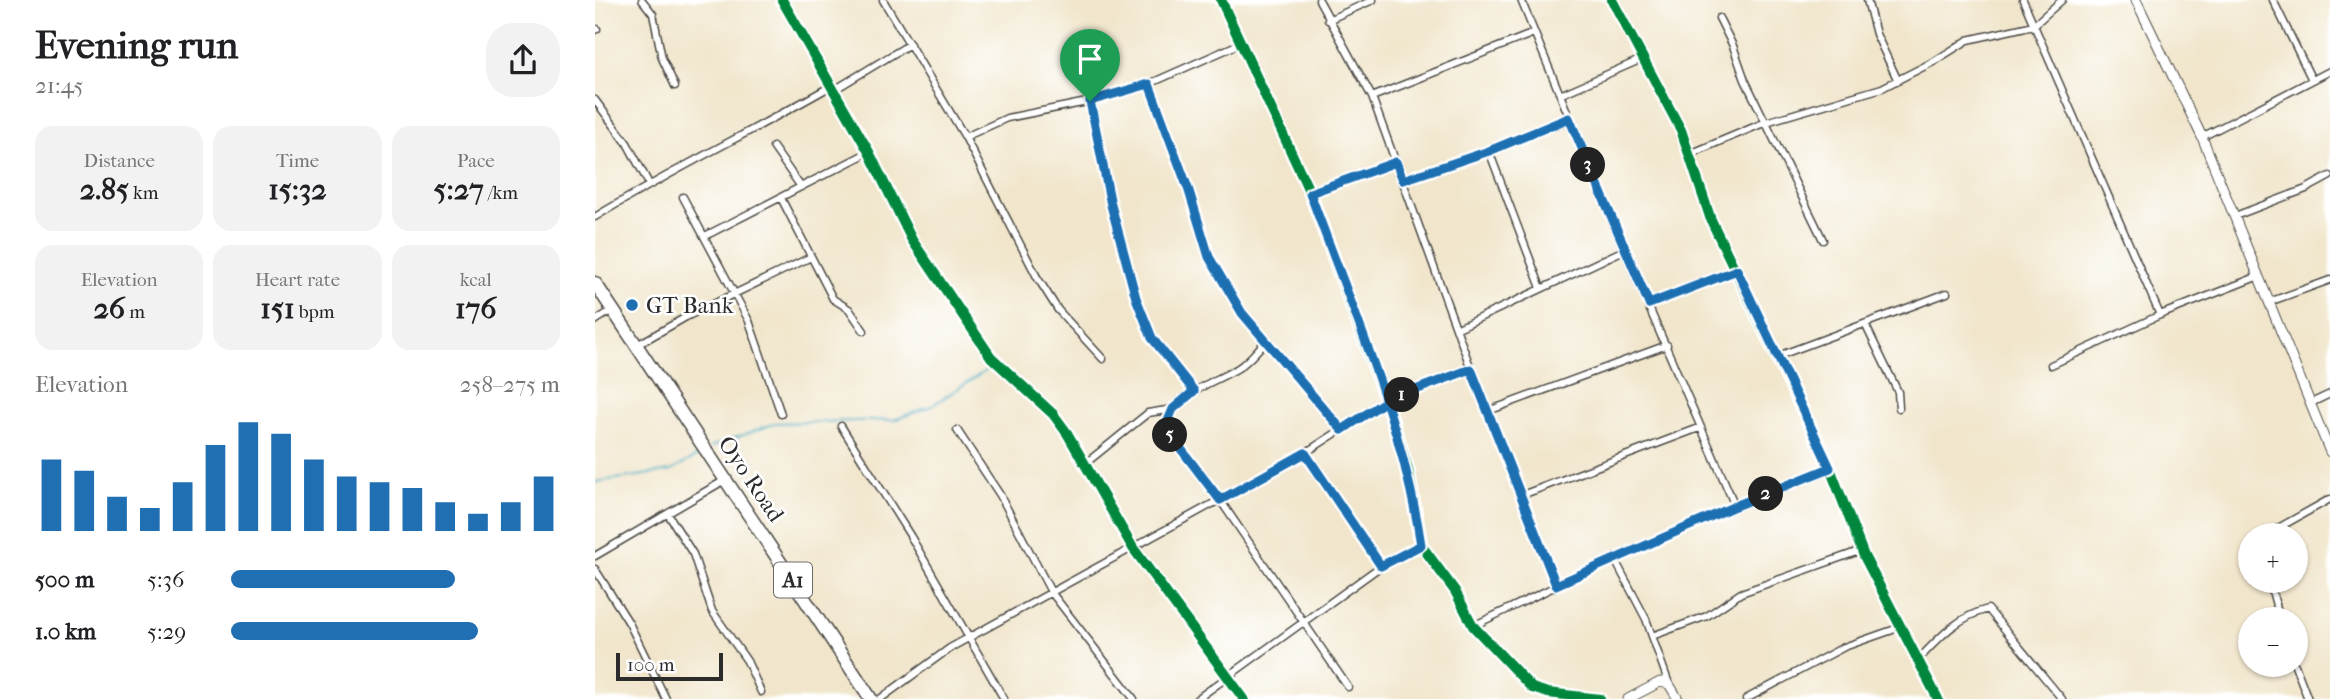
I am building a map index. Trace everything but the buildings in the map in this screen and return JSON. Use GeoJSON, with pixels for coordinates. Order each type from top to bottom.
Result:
{"type":"FeatureCollection","features":[{"type":"Feature","properties":{"kind":"highway","name":"Oyo Road"},"geometry":{"type":"LineString","coordinates":[[595,283],[871,699]]}},
{"type":"Feature","properties":{"kind":"street"},"geometry":{"type":"LineString","coordinates":[[642,0],[653,14],[662,58],[675,86]]}},
{"type":"Feature","properties":{"kind":"street"},"geometry":{"type":"LineString","coordinates":[[782,0],[869,152],[912,240],[991,357],[1053,414],[1086,463],[1133,548],[1224,676],[1244,699]]}},
{"type":"Feature","properties":{"kind":"street"},"geometry":{"type":"LineString","coordinates":[[883,0],[965,137],[1037,277],[1058,310],[1103,359]]}},
{"type":"Feature","properties":{"kind":"street"},"geometry":{"type":"LineString","coordinates":[[1221,0],[1310,193],[1386,401],[1408,470],[1421,545],[1455,591],[1473,626],[1531,688],[1546,699]]}},
{"type":"Feature","properties":{"kind":"street"},"geometry":{"type":"LineString","coordinates":[[1319,0],[1371,97],[1471,369],[1556,585]]}},
{"type":"Feature","properties":{"kind":"street"},"geometry":{"type":"LineString","coordinates":[[1328,20],[1373,0]]}},
{"type":"Feature","properties":{"kind":"street"},"geometry":{"type":"LineString","coordinates":[[1521,0],[1562,94],[1569,118],[1624,250],[1667,345],[1699,428],[1735,506]]}},
{"type":"Feature","properties":{"kind":"street"},"geometry":{"type":"LineString","coordinates":[[1612,0],[1690,154],[1711,220],[1830,468],[1862,550],[1938,699]]}},
{"type":"Feature","properties":{"kind":"street"},"geometry":{"type":"LineString","coordinates":[[1867,0],[1876,34],[1898,81]]}},
{"type":"Feature","properties":{"kind":"street"},"geometry":{"type":"LineString","coordinates":[[2023,0],[2160,315]]}},
{"type":"Feature","properties":{"kind":"street"},"geometry":{"type":"LineString","coordinates":[[1690,154],[1766,122],[1851,99],[1898,81],[1968,40],[2034,24],[2062,0]]}},
{"type":"Feature","properties":{"kind":"street"},"geometry":{"type":"LineString","coordinates":[[2136,0],[2202,136],[2330,452]]}},
{"type":"Feature","properties":{"kind":"street"},"geometry":{"type":"LineString","coordinates":[[2273,0],[2312,80]]}},
{"type":"Feature","properties":{"kind":"street"},"geometry":{"type":"LineString","coordinates":[[1719,19],[1823,240]]}},
{"type":"Feature","properties":{"kind":"street"},"geometry":{"type":"LineString","coordinates":[[1371,97],[1534,33]]}},
{"type":"Feature","properties":{"kind":"street"},"geometry":{"type":"LineString","coordinates":[[595,217],[649,184],[736,141],[910,44]]}},
{"type":"Feature","properties":{"kind":"street"},"geometry":{"type":"LineString","coordinates":[[965,137],[1007,118],[1090,101],[1149,84],[1239,44]]}},
{"type":"Feature","properties":{"kind":"street"},"geometry":{"type":"LineString","coordinates":[[1562,94],[1642,59]]}},
{"type":"Feature","properties":{"kind":"street"},"geometry":{"type":"LineString","coordinates":[[2202,136],[2330,71]]}},
{"type":"Feature","properties":{"kind":"street"},"geometry":{"type":"LineString","coordinates":[[1149,84],[1189,191],[1209,257],[1242,313],[1342,430]]}},
{"type":"Feature","properties":{"kind":"street"},"geometry":{"type":"LineString","coordinates":[[595,100],[627,143],[649,184]]}},
{"type":"Feature","properties":{"kind":"street"},"geometry":{"type":"LineString","coordinates":[[1090,101],[1111,205],[1136,298],[1152,338],[1194,391]]}},
{"type":"Feature","properties":{"kind":"street"},"geometry":{"type":"LineString","coordinates":[[1403,180],[1489,151],[1569,118]]}},
{"type":"Feature","properties":{"kind":"street"},"geometry":{"type":"LineString","coordinates":[[773,147],[801,187]]}},
{"type":"Feature","properties":{"kind":"street"},"geometry":{"type":"LineString","coordinates":[[1489,151],[1541,288]]}},
{"type":"Feature","properties":{"kind":"street"},"geometry":{"type":"LineString","coordinates":[[705,236],[869,152]]}},
{"type":"Feature","properties":{"kind":"street"},"geometry":{"type":"LineString","coordinates":[[1310,193],[1396,162]]}},
{"type":"Feature","properties":{"kind":"street"},"geometry":{"type":"LineString","coordinates":[[2235,216],[2306,189],[2330,176]]}},
{"type":"Feature","properties":{"kind":"street"},"geometry":{"type":"LineString","coordinates":[[683,197],[752,331],[781,414]]}},
{"type":"Feature","properties":{"kind":"street"},"geometry":{"type":"LineString","coordinates":[[781,198],[809,258],[833,299],[849,309],[864,331]]}},
{"type":"Feature","properties":{"kind":"street"},"geometry":{"type":"LineString","coordinates":[[1458,328],[1624,250]]}},
{"type":"Feature","properties":{"kind":"street"},"geometry":{"type":"LineString","coordinates":[[637,345],[809,258]]}},
{"type":"Feature","properties":{"kind":"street"},"geometry":{"type":"LineString","coordinates":[[1649,304],[1737,270]]}},
{"type":"Feature","properties":{"kind":"street"},"geometry":{"type":"LineString","coordinates":[[2051,365],[2160,315],[2259,276]]}},
{"type":"Feature","properties":{"kind":"street"},"geometry":{"type":"LineString","coordinates":[[2269,303],[2330,280]]}},
{"type":"Feature","properties":{"kind":"street"},"geometry":{"type":"LineString","coordinates":[[1778,356],[1947,293]]}},
{"type":"Feature","properties":{"kind":"street"},"geometry":{"type":"LineString","coordinates":[[595,321],[614,309]]}},
{"type":"Feature","properties":{"kind":"street"},"geometry":{"type":"LineString","coordinates":[[1865,324],[1898,393],[1899,408]]}},
{"type":"Feature","properties":{"kind":"street"},"geometry":{"type":"LineString","coordinates":[[1266,341],[1238,368],[1194,391],[1173,409],[1165,428],[1220,500],[1348,687]]}},
{"type":"Feature","properties":{"kind":"street"},"geometry":{"type":"LineString","coordinates":[[1487,411],[1667,345]]}},
{"type":"Feature","properties":{"kind":"street"},"geometry":{"type":"LineString","coordinates":[[880,699],[922,667],[969,639],[1305,453],[1386,401],[1471,369]]}},
{"type":"Feature","properties":{"kind":"street"},"geometry":{"type":"LineString","coordinates":[[2311,403],[2330,394]]}},
{"type":"Feature","properties":{"kind":"street"},"geometry":{"type":"LineString","coordinates":[[1086,463],[1148,412],[1173,409]]}},
{"type":"Feature","properties":{"kind":"street"},"geometry":{"type":"LineString","coordinates":[[841,426],[911,537],[1004,699]]}},
{"type":"Feature","properties":{"kind":"street"},"geometry":{"type":"LineString","coordinates":[[1522,495],[1699,428]]}},
{"type":"Feature","properties":{"kind":"street"},"geometry":{"type":"LineString","coordinates":[[957,430],[1000,495],[1051,592],[1134,699]]}},
{"type":"Feature","properties":{"kind":"street"},"geometry":{"type":"LineString","coordinates":[[1305,453],[1381,566]]}},
{"type":"Feature","properties":{"kind":"street"},"geometry":{"type":"LineString","coordinates":[[1473,626],[1614,558],[1830,468]]}},
{"type":"Feature","properties":{"kind":"street"},"geometry":{"type":"LineString","coordinates":[[595,556],[726,479]]}},
{"type":"Feature","properties":{"kind":"street"},"geometry":{"type":"LineString","coordinates":[[2287,523],[2330,499]]}},
{"type":"Feature","properties":{"kind":"street"},"geometry":{"type":"LineString","coordinates":[[668,514],[693,554],[712,611],[747,661],[761,692]]}},
{"type":"Feature","properties":{"kind":"street"},"geometry":{"type":"LineString","coordinates":[[1197,699],[1224,676],[1381,566],[1421,545]]}},
{"type":"Feature","properties":{"kind":"street"},"geometry":{"type":"LineString","coordinates":[[1652,636],[1707,616],[1741,593],[1862,550]]}},
{"type":"Feature","properties":{"kind":"street"},"geometry":{"type":"LineString","coordinates":[[1614,558],[1652,636],[1669,684],[1678,699]]}},
{"type":"Feature","properties":{"kind":"street"},"geometry":{"type":"LineString","coordinates":[[595,569],[629,623],[666,699]]}},
{"type":"Feature","properties":{"kind":"street"},"geometry":{"type":"LineString","coordinates":[[1918,660],[1947,630],[1970,613],[1988,609],[2062,699]]}},
{"type":"Feature","properties":{"kind":"street"},"geometry":{"type":"LineString","coordinates":[[1746,699],[1844,647],[1901,627]]}},
{"type":"Feature","properties":{"kind":"street"},"geometry":{"type":"LineString","coordinates":[[2300,677],[2308,699]]}},
{"type":"Feature","properties":{"kind":"street"},"geometry":{"type":"LineString","coordinates":[[1628,699],[1660,682],[1669,684]]}},
{"type":"Feature","properties":{"kind":"street"},"geometry":{"type":"LineString","coordinates":[[1531,688],[1548,693],[1600,699]]}},
{"type":"Feature","properties":{"kind":"waterway"},"geometry":{"type":"LineString","coordinates":[[711,447],[776,423],[894,420],[931,406],[987,370]]}},
{"type":"Feature","properties":{"kind":"waterway"},"geometry":{"type":"LineString","coordinates":[[595,482],[671,471],[701,454]]}},
{"type":"Feature","properties":{"kind":"cycle path"},"geometry":{"type":"LineString","coordinates":[[782,0],[869,152],[912,240],[991,357],[1053,414],[1067,433],[1133,548],[1244,699]]}},
{"type":"Feature","properties":{"kind":"cycle path"},"geometry":{"type":"LineString","coordinates":[[1221,0],[1310,193],[1408,469],[1421,545],[1455,591],[1473,626],[1532,688],[1548,693],[1600,699]]}},
{"type":"Feature","properties":{"kind":"cycle path"},"geometry":{"type":"LineString","coordinates":[[1612,0],[1681,130],[1711,220],[1828,463],[1864,556],[1938,699]]}},
{"type":"Feature","properties":{"kind":"place","name":"GT Bank"},"geometry":{"type":"Point","coordinates":[632,305]}},
{"type":"Feature","properties":{"kind":"route"},"geometry":{"type":"LineString","coordinates":[[1090,101],[1111,205],[1147,330],[1194,391],[1173,409],[1166,420],[1165,428],[1220,500],[1305,453],[1381,566],[1421,545],[1408,470],[1386,401],[1310,193],[1396,162],[1403,180],[1489,151],[1569,118],[1649,304],[1737,270],[1830,468],[1735,506],[1556,585],[1471,369],[1386,401],[1342,430],[1242,313],[1209,257],[1189,191],[1149,84],[1090,101]]}}]}
